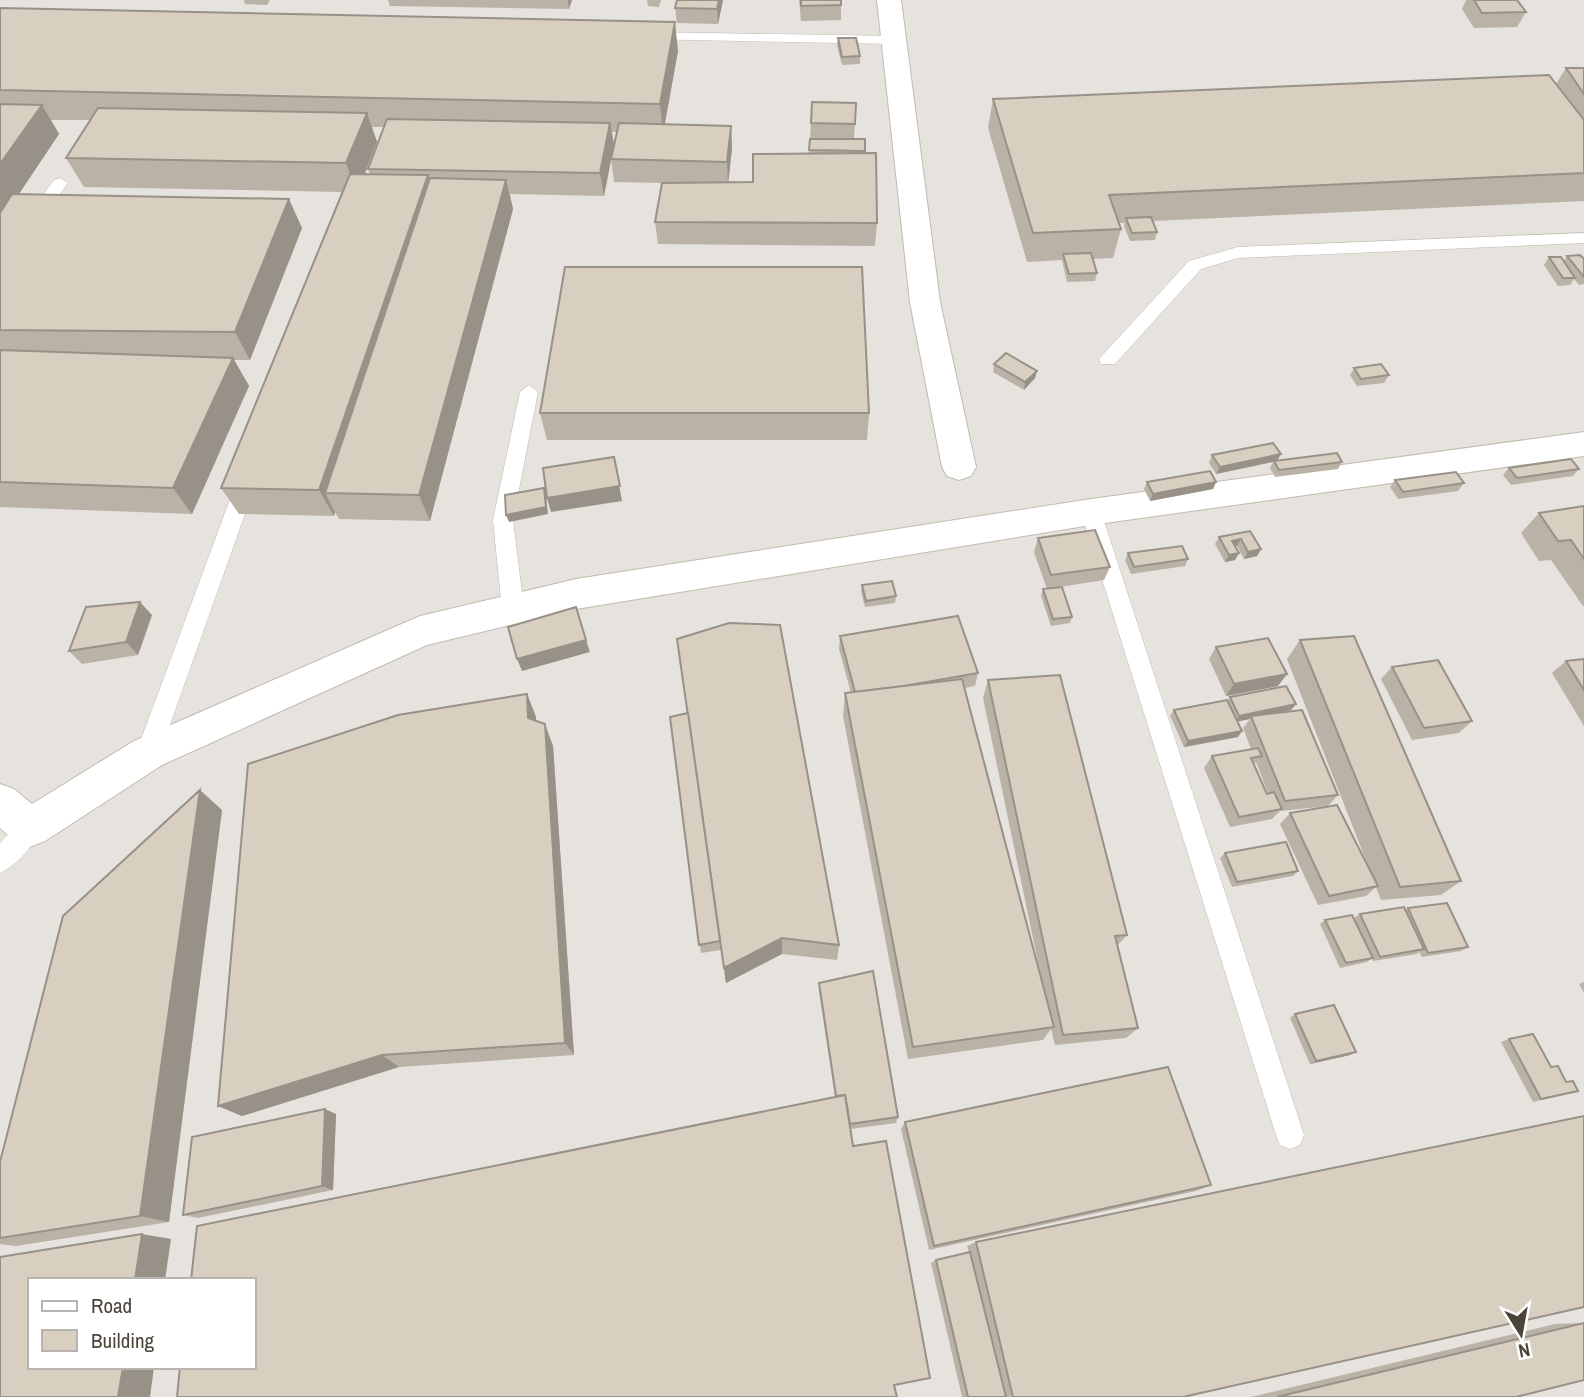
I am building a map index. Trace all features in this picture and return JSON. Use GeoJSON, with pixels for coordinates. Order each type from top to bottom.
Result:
{"type":"FeatureCollection","features":[{"type":"Feature","properties":{"kind":"street"},"geometry":{"type":"LineString","coordinates":[[889,0],[925,302],[959,467]]}},
{"type":"Feature","properties":{"kind":"street"},"geometry":{"type":"LineString","coordinates":[[0,802],[30,828],[148,753],[420,631],[576,594],[1091,512],[1584,444]]}},
{"type":"Feature","properties":{"kind":"lane"},"geometry":{"type":"LineString","coordinates":[[634,35],[893,40]]}},
{"type":"Feature","properties":{"kind":"lane"},"geometry":{"type":"LineString","coordinates":[[0,265],[60,183]]}},
{"type":"Feature","properties":{"kind":"lane"},"geometry":{"type":"LineString","coordinates":[[1108,359],[1195,265],[1238,253],[1584,238]]}},
{"type":"Feature","properties":{"kind":"lane"},"geometry":{"type":"LineString","coordinates":[[513,609],[503,520],[529,392]]}},
{"type":"Feature","properties":{"kind":"lane"},"geometry":{"type":"LineString","coordinates":[[148,753],[253,466]]}},
{"type":"Feature","properties":{"kind":"lane"},"geometry":{"type":"LineString","coordinates":[[1091,512],[1290,1135]]}},
{"type":"Feature","properties":{"kind":"lane"},"geometry":{"type":"LineString","coordinates":[[0,861],[30,828]]}},
{"type":"Feature","properties":{"kind":"shaded area"},"geometry":{"type":"Polygon","coordinates":[[[0,0],[1584,0],[1584,1397],[0,1397],[0,0]]]}},
{"type":"Feature","properties":{"kind":"building"},"geometry":{"type":"Polygon","coordinates":[[[677,0],[719,0],[717,9],[675,8],[677,0]]]}},
{"type":"Feature","properties":{"kind":"building"},"geometry":{"type":"Polygon","coordinates":[[[801,0],[841,0],[841,5],[801,6],[801,0]]]}},
{"type":"Feature","properties":{"kind":"building"},"geometry":{"type":"Polygon","coordinates":[[[1474,0],[1517,0],[1526,12],[1482,13],[1474,0]]]}},
{"type":"Feature","properties":{"kind":"building"},"geometry":{"type":"Polygon","coordinates":[[[0,8],[675,22],[660,104],[0,90],[0,8]]]}},
{"type":"Feature","properties":{"kind":"building"},"geometry":{"type":"Polygon","coordinates":[[[838,38],[856,38],[860,56],[842,57],[838,38]]]}},
{"type":"Feature","properties":{"kind":"building"},"geometry":{"type":"Polygon","coordinates":[[[1566,68],[1584,68],[1584,94],[1566,68]]]}},
{"type":"Feature","properties":{"kind":"building"},"geometry":{"type":"Polygon","coordinates":[[[1549,75],[1584,120],[1584,173],[1109,195],[1121,229],[1033,233],[993,99],[1549,75]]]}},
{"type":"Feature","properties":{"kind":"building"},"geometry":{"type":"Polygon","coordinates":[[[812,102],[856,103],[855,124],[811,123],[812,102]]]}},
{"type":"Feature","properties":{"kind":"building"},"geometry":{"type":"Polygon","coordinates":[[[0,104],[42,105],[0,164],[0,104]]]}},
{"type":"Feature","properties":{"kind":"building"},"geometry":{"type":"Polygon","coordinates":[[[98,108],[367,113],[346,163],[66,158],[98,108]]]}},
{"type":"Feature","properties":{"kind":"building"},"geometry":{"type":"Polygon","coordinates":[[[387,119],[610,123],[600,173],[368,169],[387,119]]]}},
{"type":"Feature","properties":{"kind":"building"},"geometry":{"type":"Polygon","coordinates":[[[619,123],[731,126],[727,162],[611,159],[619,123]]]}},
{"type":"Feature","properties":{"kind":"building"},"geometry":{"type":"Polygon","coordinates":[[[810,139],[865,139],[865,151],[809,150],[810,139]]]}},
{"type":"Feature","properties":{"kind":"building"},"geometry":{"type":"Polygon","coordinates":[[[876,153],[877,223],[655,222],[662,183],[753,182],[753,154],[876,153]]]}},
{"type":"Feature","properties":{"kind":"building"},"geometry":{"type":"Polygon","coordinates":[[[350,174],[428,175],[319,490],[221,488],[350,174]]]}},
{"type":"Feature","properties":{"kind":"building"},"geometry":{"type":"Polygon","coordinates":[[[430,178],[506,180],[419,495],[325,493],[430,178]]]}},
{"type":"Feature","properties":{"kind":"building"},"geometry":{"type":"Polygon","coordinates":[[[12,194],[289,199],[235,332],[0,330],[0,213],[12,194]]]}},
{"type":"Feature","properties":{"kind":"building"},"geometry":{"type":"Polygon","coordinates":[[[1151,217],[1157,232],[1132,233],[1126,218],[1151,217]]]}},
{"type":"Feature","properties":{"kind":"building"},"geometry":{"type":"Polygon","coordinates":[[[1091,253],[1097,273],[1069,274],[1063,254],[1091,253]]]}},
{"type":"Feature","properties":{"kind":"building"},"geometry":{"type":"Polygon","coordinates":[[[1580,255],[1584,259],[1584,277],[1567,256],[1580,255]]]}},
{"type":"Feature","properties":{"kind":"building"},"geometry":{"type":"Polygon","coordinates":[[[1549,257],[1561,257],[1575,278],[1563,278],[1549,257]]]}},
{"type":"Feature","properties":{"kind":"building"},"geometry":{"type":"Polygon","coordinates":[[[565,267],[862,267],[869,413],[540,413],[565,267]]]}},
{"type":"Feature","properties":{"kind":"building"},"geometry":{"type":"Polygon","coordinates":[[[0,350],[233,358],[173,488],[0,482],[0,350]]]}},
{"type":"Feature","properties":{"kind":"building"},"geometry":{"type":"Polygon","coordinates":[[[1006,353],[1037,371],[1025,382],[994,364],[1006,353]]]}},
{"type":"Feature","properties":{"kind":"building"},"geometry":{"type":"Polygon","coordinates":[[[1381,364],[1389,375],[1361,379],[1354,368],[1381,364]]]}},
{"type":"Feature","properties":{"kind":"building"},"geometry":{"type":"Polygon","coordinates":[[[1273,443],[1281,454],[1220,467],[1212,455],[1273,443]]]}},
{"type":"Feature","properties":{"kind":"building"},"geometry":{"type":"Polygon","coordinates":[[[1337,453],[1342,462],[1279,470],[1274,461],[1337,453]]]}},
{"type":"Feature","properties":{"kind":"building"},"geometry":{"type":"Polygon","coordinates":[[[614,457],[620,486],[547,498],[543,468],[614,457]]]}},
{"type":"Feature","properties":{"kind":"building"},"geometry":{"type":"Polygon","coordinates":[[[1571,459],[1579,469],[1517,478],[1509,468],[1571,459]]]}},
{"type":"Feature","properties":{"kind":"building"},"geometry":{"type":"Polygon","coordinates":[[[1210,471],[1216,482],[1153,494],[1147,482],[1210,471]]]}},
{"type":"Feature","properties":{"kind":"building"},"geometry":{"type":"Polygon","coordinates":[[[1456,472],[1464,483],[1403,492],[1395,480],[1456,472]]]}},
{"type":"Feature","properties":{"kind":"building"},"geometry":{"type":"Polygon","coordinates":[[[544,488],[546,507],[506,515],[505,495],[544,488]]]}},
{"type":"Feature","properties":{"kind":"building"},"geometry":{"type":"Polygon","coordinates":[[[1584,506],[1584,559],[1571,540],[1558,541],[1539,513],[1584,506]]]}},
{"type":"Feature","properties":{"kind":"building"},"geometry":{"type":"Polygon","coordinates":[[[1095,530],[1110,567],[1051,575],[1038,538],[1095,530]]]}},
{"type":"Feature","properties":{"kind":"building"},"geometry":{"type":"Polygon","coordinates":[[[1250,531],[1261,549],[1248,552],[1241,539],[1232,541],[1239,553],[1229,555],[1219,537],[1250,531]]]}},
{"type":"Feature","properties":{"kind":"building"},"geometry":{"type":"Polygon","coordinates":[[[1182,546],[1188,559],[1134,567],[1128,553],[1182,546]]]}},
{"type":"Feature","properties":{"kind":"building"},"geometry":{"type":"Polygon","coordinates":[[[892,581],[896,596],[866,601],[862,585],[892,581]]]}},
{"type":"Feature","properties":{"kind":"building"},"geometry":{"type":"Polygon","coordinates":[[[1062,587],[1072,617],[1053,619],[1043,589],[1062,587]]]}},
{"type":"Feature","properties":{"kind":"building"},"geometry":{"type":"Polygon","coordinates":[[[140,602],[126,642],[69,651],[86,607],[140,602]]]}},
{"type":"Feature","properties":{"kind":"building"},"geometry":{"type":"Polygon","coordinates":[[[576,607],[586,640],[517,659],[508,627],[576,607]]]}},
{"type":"Feature","properties":{"kind":"building"},"geometry":{"type":"Polygon","coordinates":[[[958,616],[978,673],[855,692],[840,636],[958,616]]]}},
{"type":"Feature","properties":{"kind":"building"},"geometry":{"type":"Polygon","coordinates":[[[729,623],[780,625],[839,945],[782,938],[724,968],[677,639],[729,623]]]}},
{"type":"Feature","properties":{"kind":"building"},"geometry":{"type":"Polygon","coordinates":[[[1354,636],[1461,881],[1400,887],[1300,640],[1354,636]]]}},
{"type":"Feature","properties":{"kind":"building"},"geometry":{"type":"Polygon","coordinates":[[[1268,638],[1287,674],[1234,684],[1216,647],[1268,638]]]}},
{"type":"Feature","properties":{"kind":"building"},"geometry":{"type":"Polygon","coordinates":[[[1584,659],[1584,690],[1566,661],[1584,659]]]}},
{"type":"Feature","properties":{"kind":"building"},"geometry":{"type":"Polygon","coordinates":[[[1438,660],[1472,721],[1424,728],[1392,667],[1438,660]]]}},
{"type":"Feature","properties":{"kind":"building"},"geometry":{"type":"Polygon","coordinates":[[[1060,675],[1127,935],[1115,936],[1138,1028],[1063,1035],[988,680],[1060,675]]]}},
{"type":"Feature","properties":{"kind":"building"},"geometry":{"type":"Polygon","coordinates":[[[962,679],[1054,1027],[913,1047],[845,693],[962,679]]]}},
{"type":"Feature","properties":{"kind":"building"},"geometry":{"type":"Polygon","coordinates":[[[1286,686],[1296,704],[1239,716],[1230,697],[1286,686]]]}},
{"type":"Feature","properties":{"kind":"building"},"geometry":{"type":"Polygon","coordinates":[[[527,694],[528,718],[545,724],[565,1043],[382,1055],[218,1106],[248,764],[398,715],[527,694]]]}},
{"type":"Feature","properties":{"kind":"building"},"geometry":{"type":"Polygon","coordinates":[[[1227,700],[1242,731],[1188,741],[1174,710],[1227,700]]]}},
{"type":"Feature","properties":{"kind":"building"},"geometry":{"type":"Polygon","coordinates":[[[1302,710],[1338,795],[1285,801],[1251,716],[1302,710]]]}},
{"type":"Feature","properties":{"kind":"building"},"geometry":{"type":"Polygon","coordinates":[[[688,713],[720,941],[699,945],[670,717],[688,713]]]}},
{"type":"Feature","properties":{"kind":"building"},"geometry":{"type":"Polygon","coordinates":[[[1258,748],[1262,756],[1251,758],[1267,794],[1274,792],[1282,809],[1239,817],[1212,756],[1258,748]]]}},
{"type":"Feature","properties":{"kind":"building"},"geometry":{"type":"Polygon","coordinates":[[[200,790],[140,1216],[0,1238],[0,1162],[63,916],[200,790]]]}},
{"type":"Feature","properties":{"kind":"building"},"geometry":{"type":"Polygon","coordinates":[[[1337,805],[1378,886],[1329,896],[1290,813],[1337,805]]]}},
{"type":"Feature","properties":{"kind":"building"},"geometry":{"type":"Polygon","coordinates":[[[1286,842],[1298,871],[1237,882],[1225,853],[1286,842]]]}},
{"type":"Feature","properties":{"kind":"building"},"geometry":{"type":"Polygon","coordinates":[[[1447,903],[1468,947],[1428,953],[1408,908],[1447,903]]]}},
{"type":"Feature","properties":{"kind":"building"},"geometry":{"type":"Polygon","coordinates":[[[1404,907],[1424,949],[1380,957],[1360,914],[1404,907]]]}},
{"type":"Feature","properties":{"kind":"building"},"geometry":{"type":"Polygon","coordinates":[[[1352,915],[1373,958],[1346,963],[1325,920],[1352,915]]]}},
{"type":"Feature","properties":{"kind":"building"},"geometry":{"type":"Polygon","coordinates":[[[873,971],[898,1117],[850,1124],[845,1095],[836,1096],[819,983],[873,971]]]}},
{"type":"Feature","properties":{"kind":"building"},"geometry":{"type":"Polygon","coordinates":[[[1334,1005],[1356,1052],[1316,1061],[1295,1014],[1334,1005]]]}},
{"type":"Feature","properties":{"kind":"building"},"geometry":{"type":"Polygon","coordinates":[[[1533,1034],[1551,1067],[1558,1066],[1566,1082],[1573,1081],[1578,1091],[1541,1099],[1509,1039],[1533,1034]]]}},
{"type":"Feature","properties":{"kind":"building"},"geometry":{"type":"Polygon","coordinates":[[[1168,1067],[1211,1185],[934,1246],[905,1122],[1168,1067]]]}},
{"type":"Feature","properties":{"kind":"building"},"geometry":{"type":"Polygon","coordinates":[[[845,1095],[853,1146],[886,1141],[930,1378],[894,1385],[897,1397],[177,1397],[180,1369],[256,1369],[256,1278],[191,1278],[197,1226],[845,1095]]]}},
{"type":"Feature","properties":{"kind":"building"},"geometry":{"type":"Polygon","coordinates":[[[325,1109],[322,1186],[183,1215],[192,1137],[325,1109]]]}},
{"type":"Feature","properties":{"kind":"building"},"geometry":{"type":"Polygon","coordinates":[[[1584,1116],[1584,1307],[1183,1397],[1013,1397],[976,1242],[1584,1116]]]}},
{"type":"Feature","properties":{"kind":"building"},"geometry":{"type":"Polygon","coordinates":[[[142,1234],[135,1278],[28,1278],[28,1369],[123,1369],[118,1397],[0,1397],[0,1257],[142,1234]]]}},
{"type":"Feature","properties":{"kind":"building"},"geometry":{"type":"Polygon","coordinates":[[[970,1252],[1006,1397],[968,1397],[936,1260],[970,1252]]]}},
{"type":"Feature","properties":{"kind":"building"},"geometry":{"type":"Polygon","coordinates":[[[1584,1323],[1584,1380],[1516,1397],[1277,1397],[1584,1323]]]}}]}
